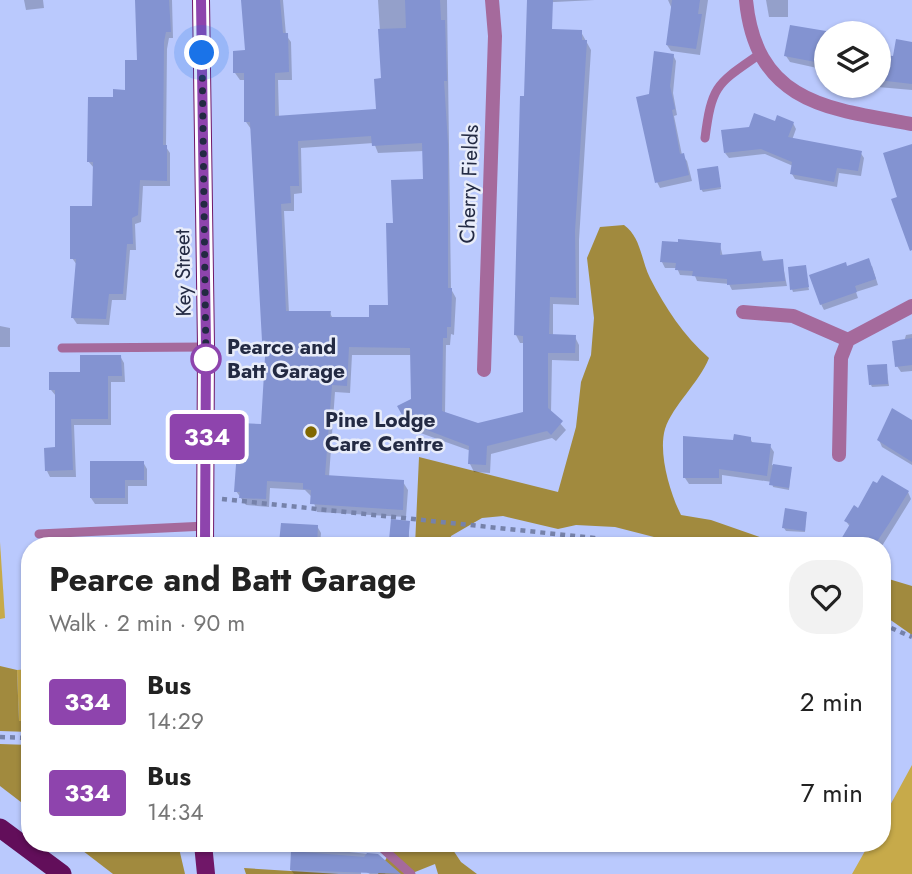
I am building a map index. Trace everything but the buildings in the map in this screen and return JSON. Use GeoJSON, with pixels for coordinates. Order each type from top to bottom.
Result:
{"type":"FeatureCollection","features":[{"type":"Feature","properties":{"kind":"highway"},"geometry":{"type":"LineString","coordinates":[[0,828],[21,844]]}},
{"type":"Feature","properties":{"kind":"highway"},"geometry":{"type":"LineString","coordinates":[[32,852],[62,874]]}},
{"type":"Feature","properties":{"kind":"main road","name":"Key Street"},"geometry":{"type":"LineString","coordinates":[[201,0],[206,346],[205,537]]}},
{"type":"Feature","properties":{"kind":"main road"},"geometry":{"type":"LineString","coordinates":[[204,852],[206,874]]}},
{"type":"Feature","properties":{"kind":"street","name":"Cherry Fields"},"geometry":{"type":"LineString","coordinates":[[484,370],[495,36],[492,0]]}},
{"type":"Feature","properties":{"kind":"street"},"geometry":{"type":"LineString","coordinates":[[746,0],[751,33],[760,54],[781,80],[814,103],[831,110],[912,124]]}},
{"type":"Feature","properties":{"kind":"street"},"geometry":{"type":"LineString","coordinates":[[839,456],[841,358],[848,341],[912,306]]}},
{"type":"Feature","properties":{"kind":"street"},"geometry":{"type":"LineString","coordinates":[[743,312],[793,316],[848,341]]}},
{"type":"Feature","properties":{"kind":"lane"},"geometry":{"type":"LineString","coordinates":[[705,138],[712,94],[723,79],[760,54]]}},
{"type":"Feature","properties":{"kind":"lane"},"geometry":{"type":"LineString","coordinates":[[62,348],[206,346]]}},
{"type":"Feature","properties":{"kind":"lane"},"geometry":{"type":"LineString","coordinates":[[38,534],[206,526]]}},
{"type":"Feature","properties":{"kind":"lane"},"geometry":{"type":"LineString","coordinates":[[387,852],[411,874]]}},
{"type":"Feature","properties":{"kind":"path"},"geometry":{"type":"LineString","coordinates":[[207,498],[584,537]]}},
{"type":"Feature","properties":{"kind":"path"},"geometry":{"type":"LineString","coordinates":[[891,628],[912,638]]}},
{"type":"Feature","properties":{"kind":"path"},"geometry":{"type":"LineString","coordinates":[[0,737],[21,738]]}},
{"type":"Feature","properties":{"kind":"shaded area"},"geometry":{"type":"Polygon","coordinates":[[[624,225],[630,230],[650,278],[669,311],[683,331],[709,358],[669,420],[663,439],[666,473],[681,515],[711,520],[759,537],[654,537],[615,527],[576,525],[558,529],[503,516],[482,518],[451,537],[415,537],[419,457],[558,492],[576,427],[581,382],[591,355],[594,318],[587,258],[600,227],[624,225]]]}},
{"type":"Feature","properties":{"kind":"shaded area"},"geometry":{"type":"Polygon","coordinates":[[[0,542],[5,618],[0,619],[0,542]]]}},
{"type":"Feature","properties":{"kind":"shaded area"},"geometry":{"type":"Polygon","coordinates":[[[891,580],[912,586],[912,635],[891,620],[891,580]]]}},
{"type":"Feature","properties":{"kind":"shaded area"},"geometry":{"type":"Polygon","coordinates":[[[0,666],[17,670],[21,732],[0,731],[0,666]]]}},
{"type":"Feature","properties":{"kind":"shaded area"},"geometry":{"type":"Polygon","coordinates":[[[17,670],[21,670],[19,722],[17,670]]]}},
{"type":"Feature","properties":{"kind":"shaded area"},"geometry":{"type":"Polygon","coordinates":[[[0,744],[21,745],[21,802],[0,786],[0,744]]]}},
{"type":"Feature","properties":{"kind":"shaded area"},"geometry":{"type":"Polygon","coordinates":[[[912,765],[912,874],[852,874],[864,852],[891,852],[891,804],[912,765]]]}},
{"type":"Feature","properties":{"kind":"shaded area"},"geometry":{"type":"Polygon","coordinates":[[[84,852],[180,852],[185,874],[113,874],[84,852]]]}},
{"type":"Feature","properties":{"kind":"shaded area"},"geometry":{"type":"Polygon","coordinates":[[[386,852],[454,852],[461,862],[477,874],[438,874],[435,864],[410,874],[378,874],[387,857],[386,852]]]}},
{"type":"Feature","properties":{"kind":"shaded area"},"geometry":{"type":"Polygon","coordinates":[[[244,868],[339,874],[246,874],[244,868]]]}},
{"type":"Feature","properties":{"kind":"bus line","name":"334"},"geometry":{"type":"LineString","coordinates":[[201,0],[206,346],[205,537]]}},
{"type":"Feature","properties":{"kind":"place","name":"Pearce and Batt Garage"},"geometry":{"type":"Point","coordinates":[206,359]}},
{"type":"Feature","properties":{"kind":"place","name":"Pine Lodge Care Centre"},"geometry":{"type":"Point","coordinates":[311,432]}},
{"type":"Feature","properties":{"kind":"route"},"geometry":{"type":"LineString","coordinates":[[202,53],[206,359]]}}]}
